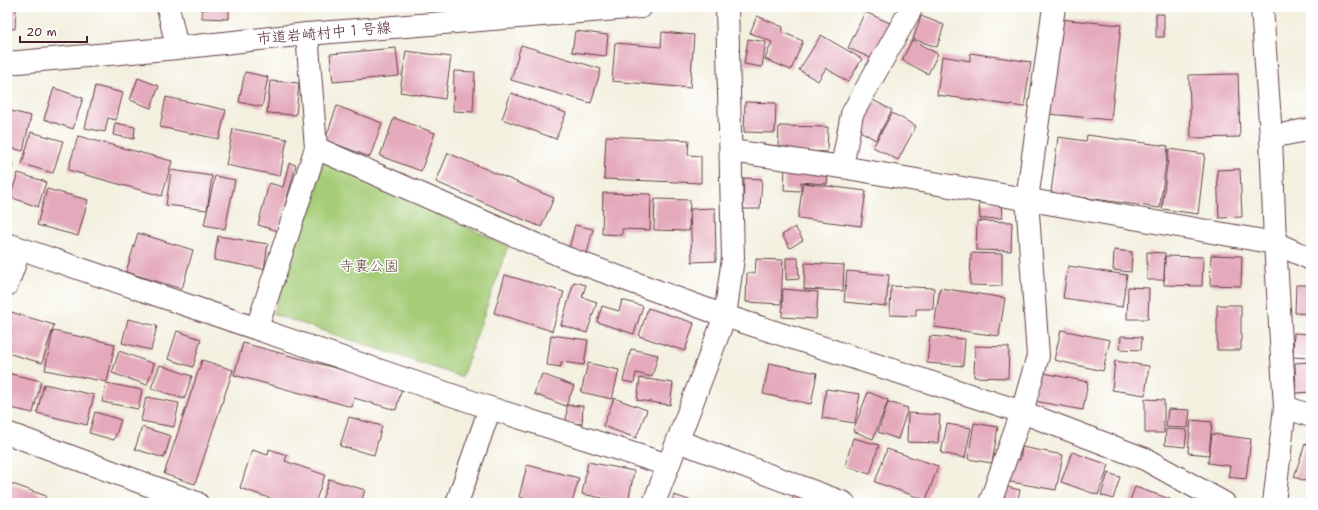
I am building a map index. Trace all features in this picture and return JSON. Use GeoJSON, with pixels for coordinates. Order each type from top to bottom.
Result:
{"type":"FeatureCollection","features":[{"type":"Feature","properties":{"kind":"street"},"geometry":{"type":"LineString","coordinates":[[168,7],[177,48]]}},
{"type":"Feature","properties":{"kind":"street","name":"市道岩崎村中１号線"},"geometry":{"type":"LineString","coordinates":[[7,63],[177,48],[307,34],[641,7]]}},
{"type":"Feature","properties":{"kind":"street"},"geometry":{"type":"LineString","coordinates":[[654,503],[725,316],[734,258],[727,7]]}},
{"type":"Feature","properties":{"kind":"street"},"geometry":{"type":"LineString","coordinates":[[842,167],[852,114],[912,7]]}},
{"type":"Feature","properties":{"kind":"street"},"geometry":{"type":"LineString","coordinates":[[990,503],[1022,412],[1038,356],[1027,199],[1054,7]]}},
{"type":"Feature","properties":{"kind":"street"},"geometry":{"type":"LineString","coordinates":[[1262,7],[1271,137],[1284,407],[1274,503]]}},
{"type":"Feature","properties":{"kind":"street"},"geometry":{"type":"LineString","coordinates":[[257,328],[316,148],[307,34]]}},
{"type":"Feature","properties":{"kind":"street"},"geometry":{"type":"LineString","coordinates":[[1271,137],[1311,129]]}},
{"type":"Feature","properties":{"kind":"street"},"geometry":{"type":"LineString","coordinates":[[316,148],[564,257],[725,316],[1022,412],[1145,459],[1224,503]]}},
{"type":"Feature","properties":{"kind":"street"},"geometry":{"type":"LineString","coordinates":[[731,151],[842,167],[1275,243],[1311,259]]}},
{"type":"Feature","properties":{"kind":"street"},"geometry":{"type":"LineString","coordinates":[[7,285],[13,247],[257,328],[490,408],[668,465]]}},
{"type":"Feature","properties":{"kind":"street"},"geometry":{"type":"LineString","coordinates":[[1284,407],[1311,416]]}},
{"type":"Feature","properties":{"kind":"street"},"geometry":{"type":"LineString","coordinates":[[457,503],[490,408]]}},
{"type":"Feature","properties":{"kind":"street"},"geometry":{"type":"LineString","coordinates":[[7,433],[197,503]]}},
{"type":"Feature","properties":{"kind":"street"},"geometry":{"type":"LineString","coordinates":[[678,441],[844,503]]}},
{"type":"Feature","properties":{"kind":"green space","name":"寺裏公園"},"geometry":{"type":"Polygon","coordinates":[[[324,160],[508,246],[462,377],[273,314],[324,160]]]}},
{"type":"Feature","properties":{"kind":"building"},"geometry":{"type":"Polygon","coordinates":[[[7,7],[16,7],[15,29],[7,28],[7,7]]]}},
{"type":"Feature","properties":{"kind":"building"},"geometry":{"type":"Polygon","coordinates":[[[202,7],[229,7],[229,19],[202,18],[202,7]]]}},
{"type":"Feature","properties":{"kind":"building"},"geometry":{"type":"Polygon","coordinates":[[[865,12],[890,23],[873,59],[848,48],[865,12]]]}},
{"type":"Feature","properties":{"kind":"building"},"geometry":{"type":"Polygon","coordinates":[[[1156,14],[1164,14],[1164,37],[1156,37],[1156,14]]]}},
{"type":"Feature","properties":{"kind":"building"},"geometry":{"type":"Polygon","coordinates":[[[757,16],[783,27],[782,32],[803,41],[791,70],[765,59],[772,42],[750,33],[757,16]]]}},
{"type":"Feature","properties":{"kind":"building"},"geometry":{"type":"Polygon","coordinates":[[[921,16],[944,25],[937,47],[913,39],[921,16]]]}},
{"type":"Feature","properties":{"kind":"building"},"geometry":{"type":"Polygon","coordinates":[[[1059,19],[1121,25],[1111,120],[1049,114],[1059,19]]]}},
{"type":"Feature","properties":{"kind":"building"},"geometry":{"type":"Polygon","coordinates":[[[575,31],[608,35],[606,56],[572,52],[575,31]]]}},
{"type":"Feature","properties":{"kind":"building"},"geometry":{"type":"Polygon","coordinates":[[[662,32],[694,35],[690,88],[612,81],[615,43],[661,47],[662,32]]]}},
{"type":"Feature","properties":{"kind":"building"},"geometry":{"type":"Polygon","coordinates":[[[821,35],[862,59],[848,82],[826,68],[818,81],[799,70],[821,35]]]}},
{"type":"Feature","properties":{"kind":"building"},"geometry":{"type":"Polygon","coordinates":[[[748,39],[766,42],[762,67],[744,64],[748,39]]]}},
{"type":"Feature","properties":{"kind":"building"},"geometry":{"type":"Polygon","coordinates":[[[912,40],[938,54],[928,74],[902,60],[912,40]]]}},
{"type":"Feature","properties":{"kind":"building"},"geometry":{"type":"Polygon","coordinates":[[[521,45],[601,69],[591,103],[511,80],[521,45]]]}},
{"type":"Feature","properties":{"kind":"building"},"geometry":{"type":"Polygon","coordinates":[[[396,48],[399,76],[333,82],[330,54],[396,48]]]}},
{"type":"Feature","properties":{"kind":"building"},"geometry":{"type":"Polygon","coordinates":[[[406,51],[451,57],[445,99],[400,92],[406,51]]]}},
{"type":"Feature","properties":{"kind":"building"},"geometry":{"type":"Polygon","coordinates":[[[970,53],[1031,62],[1024,107],[937,95],[942,56],[970,61],[970,53]]]}},
{"type":"Feature","properties":{"kind":"building"},"geometry":{"type":"Polygon","coordinates":[[[454,71],[475,72],[473,112],[453,111],[454,71]]]}},
{"type":"Feature","properties":{"kind":"building"},"geometry":{"type":"Polygon","coordinates":[[[245,72],[268,77],[262,107],[239,102],[245,72]]]}},
{"type":"Feature","properties":{"kind":"building"},"geometry":{"type":"Polygon","coordinates":[[[1238,74],[1240,137],[1191,138],[1189,75],[1238,74]]]}},
{"type":"Feature","properties":{"kind":"building"},"geometry":{"type":"Polygon","coordinates":[[[138,78],[159,86],[151,108],[130,100],[138,78]]]}},
{"type":"Feature","properties":{"kind":"building"},"geometry":{"type":"Polygon","coordinates":[[[270,81],[299,83],[296,115],[267,113],[270,81]]]}},
{"type":"Feature","properties":{"kind":"building"},"geometry":{"type":"Polygon","coordinates":[[[95,86],[123,93],[116,120],[108,118],[105,132],[85,128],[95,86]]]}},
{"type":"Feature","properties":{"kind":"building"},"geometry":{"type":"Polygon","coordinates":[[[54,88],[83,98],[73,129],[44,119],[54,88]]]}},
{"type":"Feature","properties":{"kind":"building"},"geometry":{"type":"Polygon","coordinates":[[[511,93],[566,113],[556,139],[502,119],[511,93]]]}},
{"type":"Feature","properties":{"kind":"building"},"geometry":{"type":"Polygon","coordinates":[[[166,97],[226,110],[219,139],[160,127],[166,97]]]}},
{"type":"Feature","properties":{"kind":"building"},"geometry":{"type":"Polygon","coordinates":[[[867,97],[892,110],[876,140],[851,126],[867,97]]]}},
{"type":"Feature","properties":{"kind":"building"},"geometry":{"type":"Polygon","coordinates":[[[745,102],[776,103],[775,133],[744,132],[745,102]]]}},
{"type":"Feature","properties":{"kind":"building"},"geometry":{"type":"Polygon","coordinates":[[[337,106],[382,123],[370,157],[325,140],[337,106]]]}},
{"type":"Feature","properties":{"kind":"building"},"geometry":{"type":"Polygon","coordinates":[[[7,110],[31,116],[23,151],[7,147],[7,110]]]}},
{"type":"Feature","properties":{"kind":"building"},"geometry":{"type":"Polygon","coordinates":[[[892,113],[916,126],[898,160],[873,147],[892,113]]]}},
{"type":"Feature","properties":{"kind":"building"},"geometry":{"type":"Polygon","coordinates":[[[394,118],[435,133],[421,171],[380,156],[394,118]]]}},
{"type":"Feature","properties":{"kind":"building"},"geometry":{"type":"Polygon","coordinates":[[[115,123],[135,127],[134,139],[113,135],[115,123]]]}},
{"type":"Feature","properties":{"kind":"building"},"geometry":{"type":"Polygon","coordinates":[[[779,126],[828,127],[827,152],[778,150],[779,126]]]}},
{"type":"Feature","properties":{"kind":"building"},"geometry":{"type":"Polygon","coordinates":[[[233,129],[287,139],[280,176],[226,165],[233,129]]]}},
{"type":"Feature","properties":{"kind":"building"},"geometry":{"type":"Polygon","coordinates":[[[31,132],[63,141],[53,173],[22,164],[31,132]]]}},
{"type":"Feature","properties":{"kind":"building"},"geometry":{"type":"Polygon","coordinates":[[[1087,135],[1168,146],[1160,208],[1051,193],[1058,137],[1086,141],[1087,135]]]}},
{"type":"Feature","properties":{"kind":"building"},"geometry":{"type":"Polygon","coordinates":[[[78,136],[172,161],[162,196],[68,170],[78,136]]]}},
{"type":"Feature","properties":{"kind":"building"},"geometry":{"type":"Polygon","coordinates":[[[606,136],[689,140],[688,155],[701,156],[701,183],[604,179],[606,136]]]}},
{"type":"Feature","properties":{"kind":"building"},"geometry":{"type":"Polygon","coordinates":[[[1169,149],[1205,154],[1198,214],[1162,209],[1169,149]]]}},
{"type":"Feature","properties":{"kind":"building"},"geometry":{"type":"Polygon","coordinates":[[[448,153],[554,198],[541,227],[436,182],[448,153]]]}},
{"type":"Feature","properties":{"kind":"building"},"geometry":{"type":"Polygon","coordinates":[[[7,163],[13,165],[7,185],[7,163]]]}},
{"type":"Feature","properties":{"kind":"building"},"geometry":{"type":"Polygon","coordinates":[[[289,163],[296,165],[278,231],[258,225],[269,183],[283,187],[289,163]]]}},
{"type":"Feature","properties":{"kind":"building"},"geometry":{"type":"Polygon","coordinates":[[[785,167],[828,170],[827,184],[801,182],[801,191],[784,190],[785,167]]]}},
{"type":"Feature","properties":{"kind":"building"},"geometry":{"type":"Polygon","coordinates":[[[1240,169],[1242,217],[1219,218],[1217,170],[1240,169]]]}},
{"type":"Feature","properties":{"kind":"building"},"geometry":{"type":"Polygon","coordinates":[[[171,170],[212,176],[207,210],[166,205],[171,170]]]}},
{"type":"Feature","properties":{"kind":"building"},"geometry":{"type":"Polygon","coordinates":[[[18,173],[46,182],[38,207],[10,197],[18,173]]]}},
{"type":"Feature","properties":{"kind":"building"},"geometry":{"type":"Polygon","coordinates":[[[215,176],[235,180],[225,229],[204,225],[215,176]]]}},
{"type":"Feature","properties":{"kind":"building"},"geometry":{"type":"Polygon","coordinates":[[[744,178],[762,179],[760,209],[743,209],[744,178]]]}},
{"type":"Feature","properties":{"kind":"building"},"geometry":{"type":"Polygon","coordinates":[[[803,183],[866,191],[861,226],[798,218],[803,183]]]}},
{"type":"Feature","properties":{"kind":"building"},"geometry":{"type":"Polygon","coordinates":[[[47,189],[88,200],[78,236],[37,225],[47,189]]]}},
{"type":"Feature","properties":{"kind":"building"},"geometry":{"type":"Polygon","coordinates":[[[603,193],[651,194],[650,230],[622,229],[622,235],[602,234],[603,193]]]}},
{"type":"Feature","properties":{"kind":"building"},"geometry":{"type":"Polygon","coordinates":[[[655,199],[690,200],[689,231],[654,230],[655,199]]]}},
{"type":"Feature","properties":{"kind":"building"},"geometry":{"type":"Polygon","coordinates":[[[1001,202],[1002,218],[980,219],[979,203],[1001,202]]]}},
{"type":"Feature","properties":{"kind":"building"},"geometry":{"type":"Polygon","coordinates":[[[715,208],[716,261],[692,262],[690,209],[715,208]]]}},
{"type":"Feature","properties":{"kind":"building"},"geometry":{"type":"Polygon","coordinates":[[[977,221],[1012,222],[1011,251],[976,250],[977,221]]]}},
{"type":"Feature","properties":{"kind":"building"},"geometry":{"type":"Polygon","coordinates":[[[575,225],[593,229],[587,254],[569,249],[575,225]]]}},
{"type":"Feature","properties":{"kind":"building"},"geometry":{"type":"Polygon","coordinates":[[[795,227],[803,240],[790,248],[782,235],[795,227]]]}},
{"type":"Feature","properties":{"kind":"building"},"geometry":{"type":"Polygon","coordinates":[[[138,233],[193,250],[182,289],[126,272],[138,233]]]}},
{"type":"Feature","properties":{"kind":"building"},"geometry":{"type":"Polygon","coordinates":[[[218,236],[268,244],[264,269],[214,260],[218,236]]]}},
{"type":"Feature","properties":{"kind":"building"},"geometry":{"type":"Polygon","coordinates":[[[1114,250],[1132,252],[1131,272],[1113,270],[1114,250]]]}},
{"type":"Feature","properties":{"kind":"building"},"geometry":{"type":"Polygon","coordinates":[[[1147,252],[1165,253],[1164,280],[1147,280],[1147,252]]]}},
{"type":"Feature","properties":{"kind":"building"},"geometry":{"type":"Polygon","coordinates":[[[971,253],[1002,254],[1002,286],[970,285],[971,253]]]}},
{"type":"Feature","properties":{"kind":"building"},"geometry":{"type":"Polygon","coordinates":[[[1211,255],[1242,256],[1241,286],[1210,285],[1211,255]]]}},
{"type":"Feature","properties":{"kind":"building"},"geometry":{"type":"Polygon","coordinates":[[[1165,256],[1203,257],[1202,286],[1164,285],[1165,256]]]}},
{"type":"Feature","properties":{"kind":"building"},"geometry":{"type":"Polygon","coordinates":[[[786,258],[798,258],[799,279],[786,280],[786,258]]]}},
{"type":"Feature","properties":{"kind":"building"},"geometry":{"type":"Polygon","coordinates":[[[756,259],[783,260],[781,304],[746,302],[747,273],[755,273],[756,259]]]}},
{"type":"Feature","properties":{"kind":"building"},"geometry":{"type":"Polygon","coordinates":[[[805,263],[844,265],[843,291],[804,289],[805,263]]]}},
{"type":"Feature","properties":{"kind":"building"},"geometry":{"type":"Polygon","coordinates":[[[1068,266],[1127,275],[1122,307],[1063,298],[1068,266]]]}},
{"type":"Feature","properties":{"kind":"building"},"geometry":{"type":"Polygon","coordinates":[[[847,271],[889,275],[886,306],[844,302],[847,271]]]}},
{"type":"Feature","properties":{"kind":"building"},"geometry":{"type":"Polygon","coordinates":[[[505,275],[564,292],[552,331],[494,313],[505,275]]]}},
{"type":"Feature","properties":{"kind":"building"},"geometry":{"type":"Polygon","coordinates":[[[574,282],[586,285],[582,297],[597,302],[587,333],[561,325],[574,282]]]}},
{"type":"Feature","properties":{"kind":"building"},"geometry":{"type":"Polygon","coordinates":[[[1296,285],[1311,285],[1311,314],[1295,313],[1296,285]]]}},
{"type":"Feature","properties":{"kind":"building"},"geometry":{"type":"Polygon","coordinates":[[[891,286],[934,288],[933,309],[916,309],[916,316],[890,315],[891,286]]]}},
{"type":"Feature","properties":{"kind":"building"},"geometry":{"type":"Polygon","coordinates":[[[1128,287],[1149,288],[1148,319],[1127,319],[1128,287]]]}},
{"type":"Feature","properties":{"kind":"building"},"geometry":{"type":"Polygon","coordinates":[[[940,288],[1005,298],[999,336],[934,327],[940,288]]]}},
{"type":"Feature","properties":{"kind":"building"},"geometry":{"type":"Polygon","coordinates":[[[783,289],[818,292],[816,319],[782,317],[783,289]]]}},
{"type":"Feature","properties":{"kind":"building"},"geometry":{"type":"Polygon","coordinates":[[[622,300],[643,306],[634,334],[597,322],[602,306],[619,311],[622,300]]]}},
{"type":"Feature","properties":{"kind":"building"},"geometry":{"type":"Polygon","coordinates":[[[1217,305],[1241,305],[1241,350],[1217,350],[1217,305]]]}},
{"type":"Feature","properties":{"kind":"building"},"geometry":{"type":"Polygon","coordinates":[[[648,308],[694,323],[685,351],[639,336],[648,308]]]}},
{"type":"Feature","properties":{"kind":"building"},"geometry":{"type":"Polygon","coordinates":[[[11,312],[54,325],[42,363],[7,353],[7,324],[11,312]]]}},
{"type":"Feature","properties":{"kind":"building"},"geometry":{"type":"Polygon","coordinates":[[[128,319],[157,326],[151,350],[122,343],[128,319]]]}},
{"type":"Feature","properties":{"kind":"building"},"geometry":{"type":"Polygon","coordinates":[[[1061,330],[1110,340],[1103,371],[1054,360],[1061,330]]]}},
{"type":"Feature","properties":{"kind":"building"},"geometry":{"type":"Polygon","coordinates":[[[53,331],[115,344],[107,382],[45,370],[53,331]]]}},
{"type":"Feature","properties":{"kind":"building"},"geometry":{"type":"Polygon","coordinates":[[[177,331],[201,339],[193,367],[168,359],[177,331]]]}},
{"type":"Feature","properties":{"kind":"building"},"geometry":{"type":"Polygon","coordinates":[[[1294,333],[1311,334],[1311,358],[1293,357],[1294,333]]]}},
{"type":"Feature","properties":{"kind":"building"},"geometry":{"type":"Polygon","coordinates":[[[551,335],[588,340],[584,365],[561,362],[561,367],[547,365],[551,335]]]}},
{"type":"Feature","properties":{"kind":"building"},"geometry":{"type":"Polygon","coordinates":[[[930,336],[965,339],[963,366],[927,363],[930,336]]]}},
{"type":"Feature","properties":{"kind":"building"},"geometry":{"type":"Polygon","coordinates":[[[1121,336],[1142,337],[1141,350],[1120,349],[1121,336]]]}},
{"type":"Feature","properties":{"kind":"building"},"geometry":{"type":"Polygon","coordinates":[[[243,343],[361,375],[403,384],[396,410],[354,398],[352,407],[234,375],[243,343]]]}},
{"type":"Feature","properties":{"kind":"building"},"geometry":{"type":"Polygon","coordinates":[[[975,346],[1009,347],[1008,378],[974,377],[975,346]]]}},
{"type":"Feature","properties":{"kind":"building"},"geometry":{"type":"Polygon","coordinates":[[[631,349],[658,355],[652,377],[636,373],[634,383],[623,381],[631,349]]]}},
{"type":"Feature","properties":{"kind":"building"},"geometry":{"type":"Polygon","coordinates":[[[119,351],[154,364],[147,385],[112,373],[119,351]]]}},
{"type":"Feature","properties":{"kind":"building"},"geometry":{"type":"Polygon","coordinates":[[[202,360],[233,370],[195,484],[164,474],[202,360]]]}},
{"type":"Feature","properties":{"kind":"building"},"geometry":{"type":"Polygon","coordinates":[[[1115,361],[1149,366],[1145,395],[1112,390],[1115,361]]]}},
{"type":"Feature","properties":{"kind":"building"},"geometry":{"type":"Polygon","coordinates":[[[1311,362],[1311,392],[1296,393],[1295,363],[1311,362]]]}},
{"type":"Feature","properties":{"kind":"building"},"geometry":{"type":"Polygon","coordinates":[[[588,363],[619,370],[612,399],[581,392],[588,363]]]}},
{"type":"Feature","properties":{"kind":"building"},"geometry":{"type":"Polygon","coordinates":[[[769,363],[817,373],[811,404],[763,394],[769,363]]]}},
{"type":"Feature","properties":{"kind":"building"},"geometry":{"type":"Polygon","coordinates":[[[160,365],[192,376],[184,399],[151,388],[160,365]]]}},
{"type":"Feature","properties":{"kind":"building"},"geometry":{"type":"Polygon","coordinates":[[[1039,372],[1088,382],[1083,410],[1034,401],[1039,372]]]}},
{"type":"Feature","properties":{"kind":"building"},"geometry":{"type":"Polygon","coordinates":[[[7,373],[41,381],[33,413],[7,407],[7,373]]]}},
{"type":"Feature","properties":{"kind":"building"},"geometry":{"type":"Polygon","coordinates":[[[542,374],[574,386],[566,406],[534,394],[542,374]]]}},
{"type":"Feature","properties":{"kind":"building"},"geometry":{"type":"Polygon","coordinates":[[[640,378],[673,383],[670,405],[637,400],[640,378]]]}},
{"type":"Feature","properties":{"kind":"building"},"geometry":{"type":"Polygon","coordinates":[[[106,383],[142,390],[138,409],[102,402],[106,383]]]}},
{"type":"Feature","properties":{"kind":"building"},"geometry":{"type":"Polygon","coordinates":[[[44,384],[94,395],[87,425],[37,413],[44,384]]]}},
{"type":"Feature","properties":{"kind":"building"},"geometry":{"type":"Polygon","coordinates":[[[826,389],[860,394],[855,423],[822,418],[826,389]]]}},
{"type":"Feature","properties":{"kind":"building"},"geometry":{"type":"Polygon","coordinates":[[[868,392],[888,400],[873,439],[853,431],[868,392]]]}},
{"type":"Feature","properties":{"kind":"building"},"geometry":{"type":"Polygon","coordinates":[[[146,397],[179,403],[174,427],[141,421],[146,397]]]}},
{"type":"Feature","properties":{"kind":"building"},"geometry":{"type":"Polygon","coordinates":[[[614,398],[647,410],[636,438],[603,426],[614,398]]]}},
{"type":"Feature","properties":{"kind":"building"},"geometry":{"type":"Polygon","coordinates":[[[1145,399],[1164,400],[1164,433],[1145,433],[1145,399]]]}},
{"type":"Feature","properties":{"kind":"building"},"geometry":{"type":"Polygon","coordinates":[[[888,402],[908,408],[898,439],[878,432],[888,402]]]}},
{"type":"Feature","properties":{"kind":"building"},"geometry":{"type":"Polygon","coordinates":[[[567,405],[583,406],[582,424],[566,423],[567,405]]]}},
{"type":"Feature","properties":{"kind":"building"},"geometry":{"type":"Polygon","coordinates":[[[1168,409],[1190,410],[1188,428],[1166,427],[1168,409]]]}},
{"type":"Feature","properties":{"kind":"building"},"geometry":{"type":"Polygon","coordinates":[[[95,412],[121,420],[114,440],[89,433],[95,412]]]}},
{"type":"Feature","properties":{"kind":"building"},"geometry":{"type":"Polygon","coordinates":[[[908,413],[940,415],[938,443],[907,442],[908,413]]]}},
{"type":"Feature","properties":{"kind":"building"},"geometry":{"type":"Polygon","coordinates":[[[349,417],[382,426],[374,455],[340,446],[349,417]]]}},
{"type":"Feature","properties":{"kind":"building"},"geometry":{"type":"Polygon","coordinates":[[[1191,420],[1212,422],[1209,455],[1188,453],[1191,420]]]}},
{"type":"Feature","properties":{"kind":"building"},"geometry":{"type":"Polygon","coordinates":[[[974,423],[998,427],[992,463],[968,459],[974,423]]]}},
{"type":"Feature","properties":{"kind":"building"},"geometry":{"type":"Polygon","coordinates":[[[947,424],[971,428],[965,458],[941,453],[947,424]]]}},
{"type":"Feature","properties":{"kind":"building"},"geometry":{"type":"Polygon","coordinates":[[[142,427],[171,436],[164,458],[135,449],[142,427]]]}},
{"type":"Feature","properties":{"kind":"building"},"geometry":{"type":"Polygon","coordinates":[[[1166,429],[1187,430],[1185,447],[1165,445],[1166,429]]]}},
{"type":"Feature","properties":{"kind":"building"},"geometry":{"type":"Polygon","coordinates":[[[1212,434],[1251,439],[1246,479],[1228,477],[1230,466],[1208,463],[1212,434]]]}},
{"type":"Feature","properties":{"kind":"building"},"geometry":{"type":"Polygon","coordinates":[[[853,438],[879,445],[870,474],[845,466],[853,438]]]}},
{"type":"Feature","properties":{"kind":"building"},"geometry":{"type":"Polygon","coordinates":[[[1305,444],[1311,446],[1311,483],[1294,477],[1305,444]]]}},
{"type":"Feature","properties":{"kind":"building"},"geometry":{"type":"Polygon","coordinates":[[[1022,447],[1063,455],[1056,490],[1005,481],[1009,458],[1020,460],[1022,447]]]}},
{"type":"Feature","properties":{"kind":"building"},"geometry":{"type":"Polygon","coordinates":[[[269,449],[287,455],[285,461],[325,475],[315,503],[284,503],[240,488],[252,450],[268,455],[269,449]]]}},
{"type":"Feature","properties":{"kind":"building"},"geometry":{"type":"Polygon","coordinates":[[[887,449],[938,466],[926,500],[875,482],[887,449]]]}},
{"type":"Feature","properties":{"kind":"building"},"geometry":{"type":"Polygon","coordinates":[[[1072,452],[1109,465],[1098,495],[1061,482],[1072,452]]]}},
{"type":"Feature","properties":{"kind":"building"},"geometry":{"type":"Polygon","coordinates":[[[588,462],[634,471],[628,503],[582,494],[588,462]]]}},
{"type":"Feature","properties":{"kind":"building"},"geometry":{"type":"Polygon","coordinates":[[[527,465],[579,478],[572,503],[542,503],[519,497],[527,465]]]}},
{"type":"Feature","properties":{"kind":"building"},"geometry":{"type":"Polygon","coordinates":[[[1108,473],[1120,477],[1113,499],[1101,495],[1108,473]]]}},
{"type":"Feature","properties":{"kind":"building"},"geometry":{"type":"Polygon","coordinates":[[[329,479],[365,490],[361,503],[321,503],[329,479]]]}},
{"type":"Feature","properties":{"kind":"building"},"geometry":{"type":"Polygon","coordinates":[[[7,482],[46,496],[43,503],[7,503],[7,482]]]}},
{"type":"Feature","properties":{"kind":"building"},"geometry":{"type":"Polygon","coordinates":[[[1003,486],[1020,490],[1017,503],[999,502],[1003,486]]]}},
{"type":"Feature","properties":{"kind":"building"},"geometry":{"type":"Polygon","coordinates":[[[1135,487],[1170,499],[1168,503],[1129,503],[1135,487]]]}},
{"type":"Feature","properties":{"kind":"building"},"geometry":{"type":"Polygon","coordinates":[[[674,495],[698,503],[671,503],[674,495]]]}},
{"type":"Feature","properties":{"kind":"building"},"geometry":{"type":"Polygon","coordinates":[[[794,496],[810,503],[790,503],[794,496]]]}},
{"type":"Feature","properties":{"kind":"building"},"geometry":{"type":"Polygon","coordinates":[[[1096,500],[1108,502],[1108,503],[1095,503],[1096,500]]]}}]}
